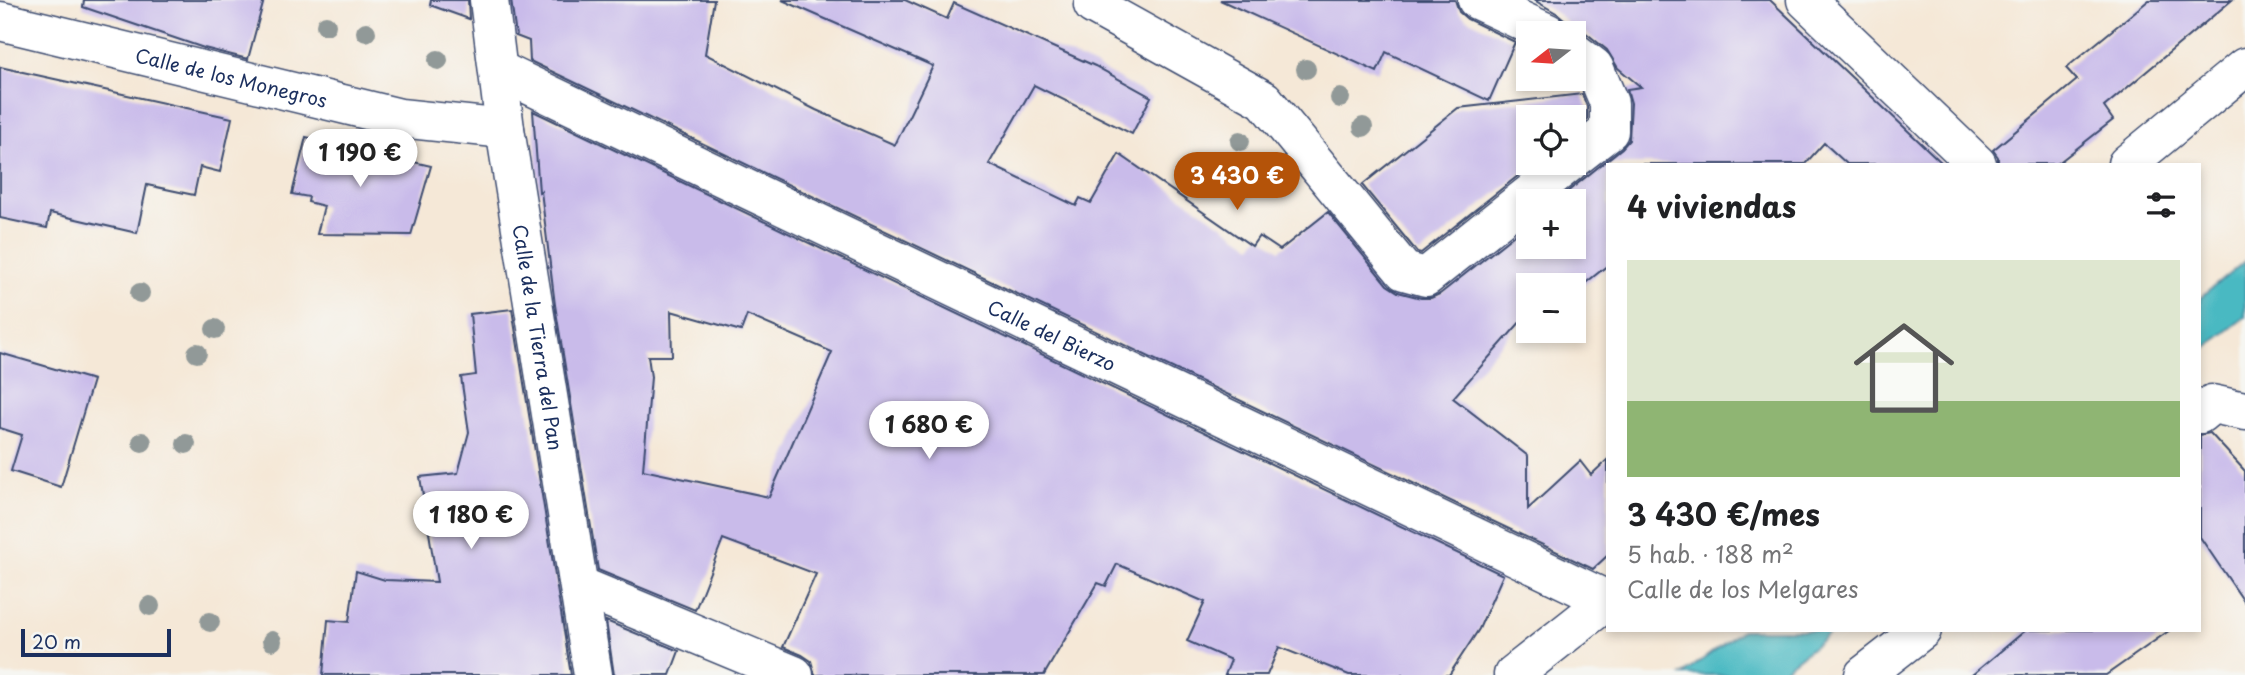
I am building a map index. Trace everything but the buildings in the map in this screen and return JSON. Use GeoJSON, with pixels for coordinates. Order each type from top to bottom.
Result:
{"type":"FeatureCollection","features":[{"type":"Feature","properties":{"kind":"street","name":"Calle de la Tierra del Pan"},"geometry":{"type":"LineString","coordinates":[[489,0],[505,129],[593,675]]}},
{"type":"Feature","properties":{"kind":"street"},"geometry":{"type":"LineString","coordinates":[[1477,0],[1522,21]]}},
{"type":"Feature","properties":{"kind":"street"},"geometry":{"type":"LineString","coordinates":[[1806,0],[1976,163]]}},
{"type":"Feature","properties":{"kind":"street"},"geometry":{"type":"LineString","coordinates":[[1094,2],[1264,100],[1404,271],[1426,276],[1554,175]]}},
{"type":"Feature","properties":{"kind":"street","name":"Calle de los Monegros"},"geometry":{"type":"LineString","coordinates":[[0,21],[400,118],[505,129]]}},
{"type":"Feature","properties":{"kind":"street"},"geometry":{"type":"LineString","coordinates":[[1586,61],[1594,67],[1609,103],[1609,131],[1586,149]]}},
{"type":"Feature","properties":{"kind":"street"},"geometry":{"type":"LineString","coordinates":[[2128,163],[2245,67]]}},
{"type":"Feature","properties":{"kind":"street","name":"Calle del Bierzo"},"geometry":{"type":"LineString","coordinates":[[498,70],[1606,599]]}},
{"type":"Feature","properties":{"kind":"street"},"geometry":{"type":"LineString","coordinates":[[580,586],[794,675]]}},
{"type":"Feature","properties":{"kind":"street"},"geometry":{"type":"LineString","coordinates":[[1513,675],[1606,602]]}},
{"type":"Feature","properties":{"kind":"street"},"geometry":{"type":"LineString","coordinates":[[1864,675],[1919,632]]}},
{"type":"Feature","properties":{"kind":"water"},"geometry":{"type":"Polygon","coordinates":[[[2245,261],[2245,317],[2201,351],[2201,297],[2245,261]]]}},
{"type":"Feature","properties":{"kind":"water"},"geometry":{"type":"Polygon","coordinates":[[[1739,632],[1831,632],[1777,675],[1682,675],[1739,632]]]}}]}
